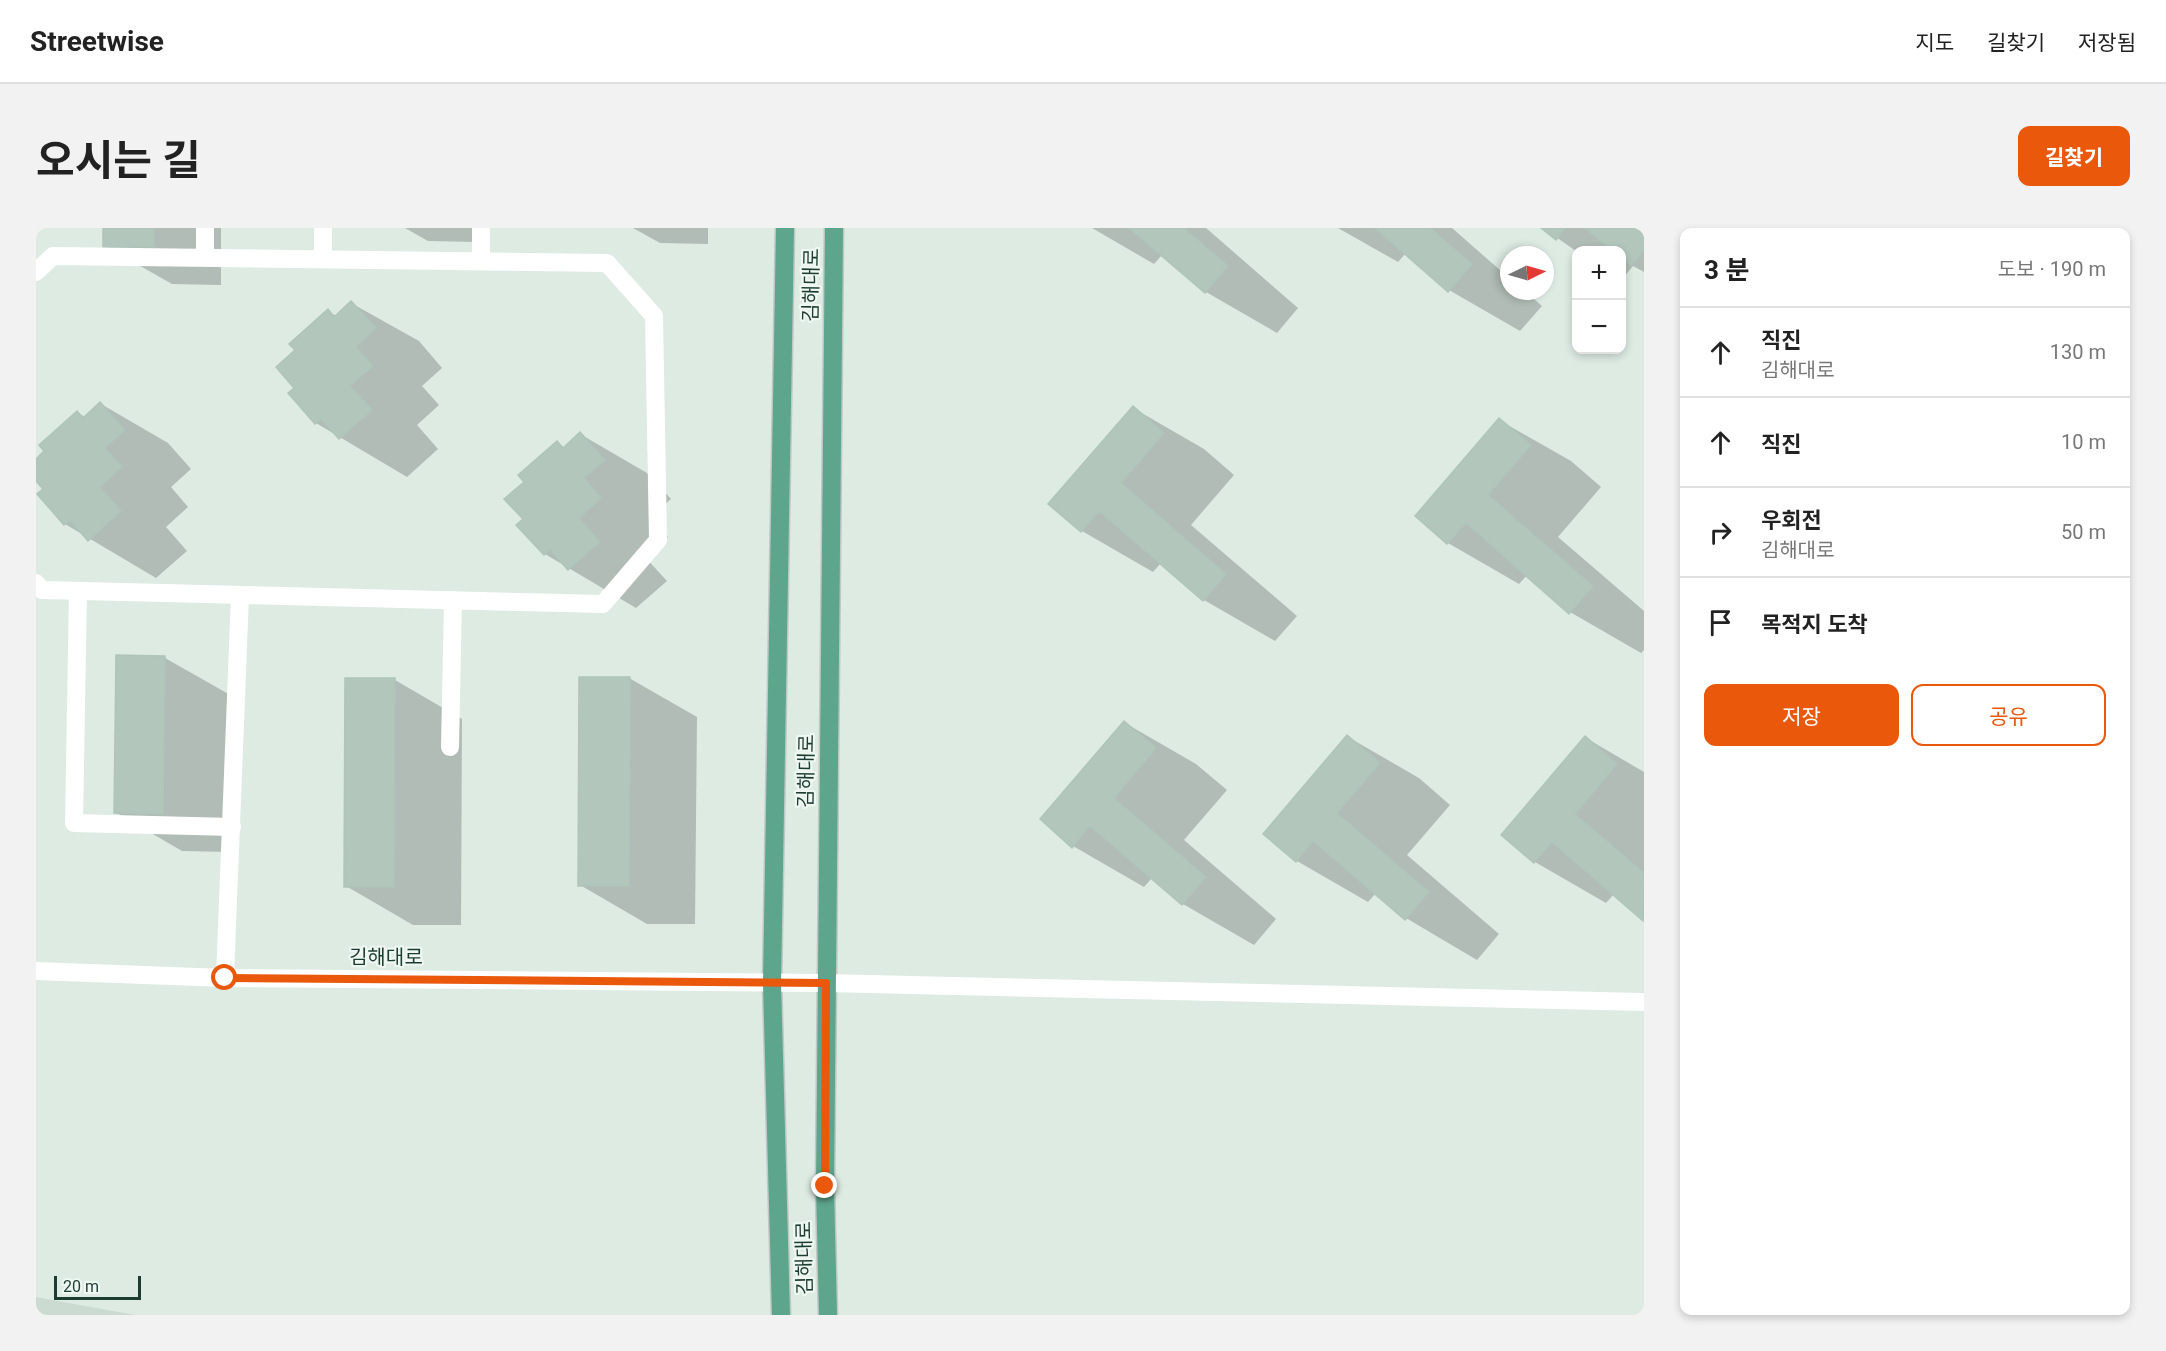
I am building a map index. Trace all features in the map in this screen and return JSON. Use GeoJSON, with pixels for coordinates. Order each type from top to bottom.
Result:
{"type":"FeatureCollection","features":[{"type":"Feature","properties":{"kind":"main road","name":"김해대로"},"geometry":{"type":"LineString","coordinates":[[781,1315],[772,983],[785,228]]}},
{"type":"Feature","properties":{"kind":"main road","name":"김해대로"},"geometry":{"type":"LineString","coordinates":[[828,1315],[826,983],[834,228]]}},
{"type":"Feature","properties":{"kind":"street"},"geometry":{"type":"LineString","coordinates":[[205,228],[205,258]]}},
{"type":"Feature","properties":{"kind":"street"},"geometry":{"type":"LineString","coordinates":[[323,228],[323,259]]}},
{"type":"Feature","properties":{"kind":"street"},"geometry":{"type":"LineString","coordinates":[[481,228],[481,261]]}},
{"type":"Feature","properties":{"kind":"street"},"geometry":{"type":"LineString","coordinates":[[36,272],[53,256],[607,263],[654,316],[658,540],[603,604],[42,590],[36,583]]}},
{"type":"Feature","properties":{"kind":"street"},"geometry":{"type":"LineString","coordinates":[[78,591],[74,823],[232,827]]}},
{"type":"Feature","properties":{"kind":"street"},"geometry":{"type":"LineString","coordinates":[[225,978],[240,595]]}},
{"type":"Feature","properties":{"kind":"street"},"geometry":{"type":"LineString","coordinates":[[450,747],[453,600]]}},
{"type":"Feature","properties":{"kind":"street","name":"김해대로"},"geometry":{"type":"LineString","coordinates":[[36,971],[225,978],[772,983]]}},
{"type":"Feature","properties":{"kind":"street"},"geometry":{"type":"LineString","coordinates":[[772,983],[1644,1002]]}},
{"type":"Feature","properties":{"kind":"shaded area"},"geometry":{"type":"Polygon","coordinates":[[[36,1297],[135,1315],[36,1315],[36,1297]]]}},
{"type":"Feature","properties":{"kind":"building"},"geometry":{"type":"Polygon","coordinates":[[[103,228],[154,228],[154,247],[103,247],[103,228]]]}},
{"type":"Feature","properties":{"kind":"building"},"geometry":{"type":"Polygon","coordinates":[[[1129,228],[1184,228],[1228,266],[1205,293],[1129,228]]]}},
{"type":"Feature","properties":{"kind":"building"},"geometry":{"type":"Polygon","coordinates":[[[1375,228],[1430,228],[1472,264],[1448,292],[1375,228]]]}},
{"type":"Feature","properties":{"kind":"building"},"geometry":{"type":"Polygon","coordinates":[[[1541,228],[1565,228],[1556,240],[1541,228]]]}},
{"type":"Feature","properties":{"kind":"building"},"geometry":{"type":"Polygon","coordinates":[[[1585,228],[1644,228],[1644,250],[1631,266],[1626,262],[1626,246],[1607,246],[1585,228]]]}},
{"type":"Feature","properties":{"kind":"building"},"geometry":{"type":"Polygon","coordinates":[[[351,301],[376,328],[356,347],[373,366],[350,386],[372,410],[339,439],[321,419],[315,424],[288,393],[294,388],[276,367],[295,350],[289,344],[328,309],[334,317],[351,301]]]}},
{"type":"Feature","properties":{"kind":"building"},"geometry":{"type":"Polygon","coordinates":[[[100,402],[125,430],[105,448],[122,467],[100,487],[121,511],[88,541],[70,520],[64,525],[37,494],[43,489],[36,481],[36,459],[44,451],[39,445],[77,411],[83,418],[100,402]]]}},
{"type":"Feature","properties":{"kind":"building"},"geometry":{"type":"Polygon","coordinates":[[[1133,406],[1164,433],[1121,483],[1226,574],[1203,601],[1099,511],[1081,532],[1048,504],[1133,406]]]}},
{"type":"Feature","properties":{"kind":"building"},"geometry":{"type":"Polygon","coordinates":[[[1499,418],[1531,445],[1488,495],[1593,586],[1569,614],[1466,523],[1447,544],[1415,516],[1499,418]]]}},
{"type":"Feature","properties":{"kind":"building"},"geometry":{"type":"Polygon","coordinates":[[[580,432],[605,460],[584,478],[601,498],[579,518],[600,542],[568,570],[550,550],[544,555],[516,525],[523,519],[504,499],[524,482],[518,475],[557,441],[563,448],[580,432]]]}},
{"type":"Feature","properties":{"kind":"building"},"geometry":{"type":"Polygon","coordinates":[[[116,655],[165,656],[163,814],[114,813],[116,655]]]}},
{"type":"Feature","properties":{"kind":"building"},"geometry":{"type":"Polygon","coordinates":[[[579,677],[630,677],[629,886],[578,886],[579,677]]]}},
{"type":"Feature","properties":{"kind":"building"},"geometry":{"type":"Polygon","coordinates":[[[345,678],[395,678],[394,887],[344,887],[345,678]]]}},
{"type":"Feature","properties":{"kind":"building"},"geometry":{"type":"Polygon","coordinates":[[[1124,721],[1156,748],[1114,798],[1206,877],[1182,905],[1090,826],[1072,848],[1040,819],[1124,721]]]}},
{"type":"Feature","properties":{"kind":"building"},"geometry":{"type":"Polygon","coordinates":[[[1347,735],[1380,763],[1337,813],[1429,892],[1405,920],[1313,841],[1296,862],[1263,834],[1347,735]]]}},
{"type":"Feature","properties":{"kind":"building"},"geometry":{"type":"Polygon","coordinates":[[[1585,736],[1617,764],[1575,814],[1644,873],[1643,921],[1552,842],[1534,863],[1501,835],[1585,736]]]}},
{"type":"Feature","properties":{"kind":"route"},"geometry":{"type":"LineString","coordinates":[[225,978],[826,983],[825,1186]]}}]}
